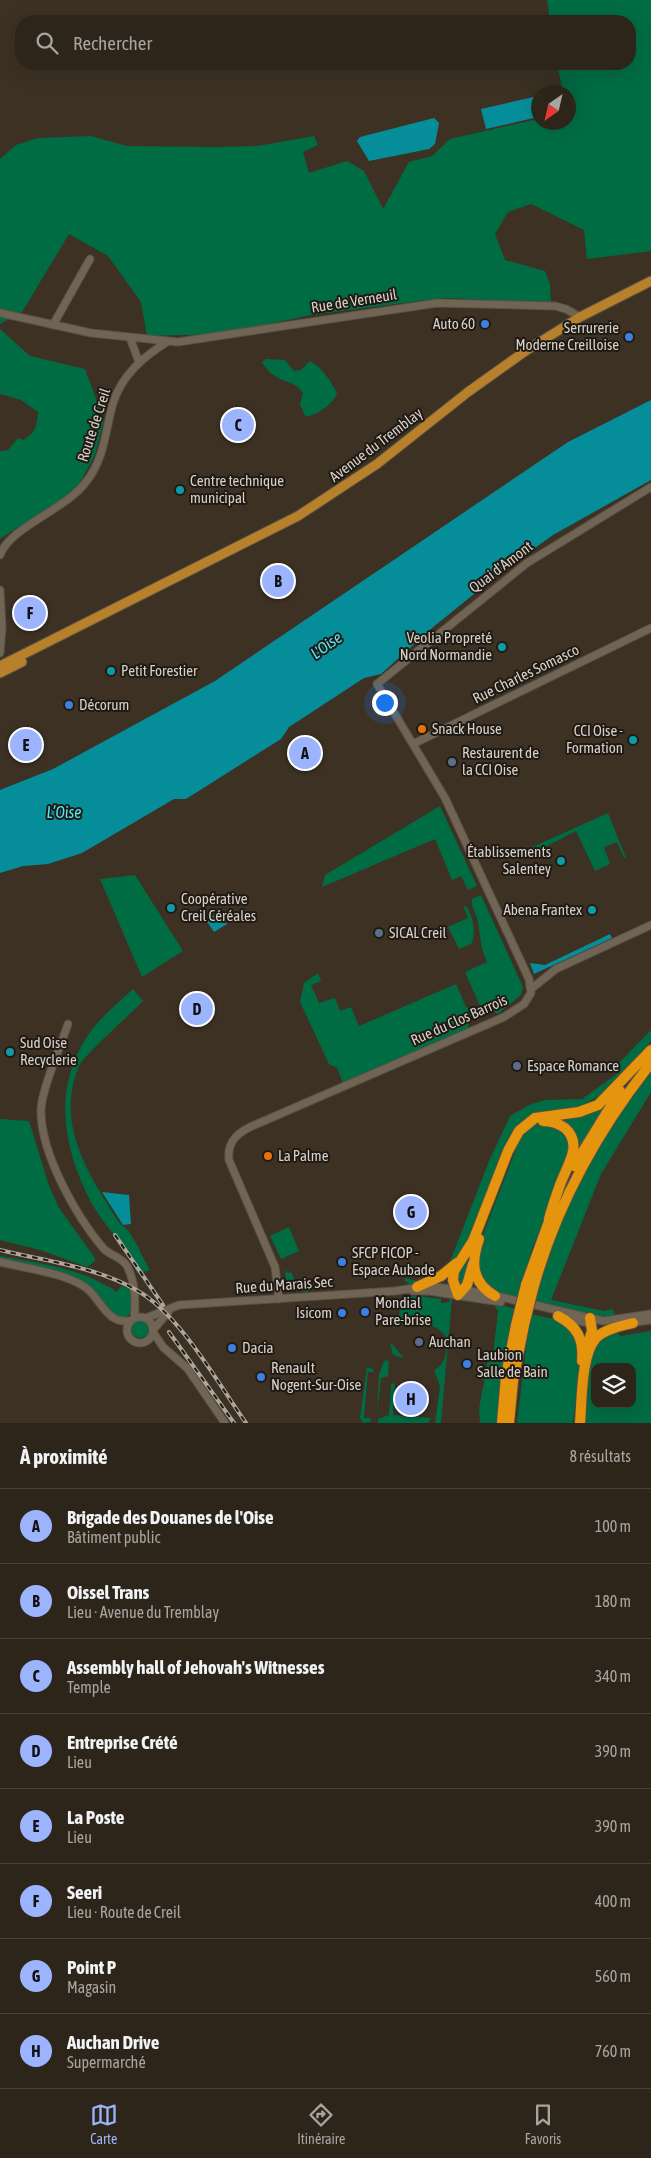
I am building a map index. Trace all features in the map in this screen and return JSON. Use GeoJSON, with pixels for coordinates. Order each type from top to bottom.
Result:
{"type":"FeatureCollection","features":[{"type":"Feature","properties":{"kind":"highway"},"geometry":{"type":"LineString","coordinates":[[549,1219],[591,1135],[620,1091],[651,1050]]}},
{"type":"Feature","properties":{"kind":"highway"},"geometry":{"type":"LineString","coordinates":[[459,1292],[453,1274],[473,1241],[512,1144],[521,1128],[535,1118],[574,1113],[598,1105],[651,1050]]}},
{"type":"Feature","properties":{"kind":"highway"},"geometry":{"type":"LineString","coordinates":[[529,1287],[577,1176],[612,1116],[651,1063]]}},
{"type":"Feature","properties":{"kind":"highway"},"geometry":{"type":"LineString","coordinates":[[459,1292],[469,1280],[479,1238],[515,1144],[528,1126],[546,1121],[556,1123],[570,1135],[574,1146],[572,1158],[559,1187],[529,1287],[506,1376],[502,1423]]}},
{"type":"Feature","properties":{"kind":"highway"},"geometry":{"type":"LineString","coordinates":[[417,1286],[441,1276],[461,1259]]}},
{"type":"Feature","properties":{"kind":"highway"},"geometry":{"type":"LineString","coordinates":[[473,1264],[479,1282],[494,1296]]}},
{"type":"Feature","properties":{"kind":"highway"},"geometry":{"type":"LineString","coordinates":[[558,1316],[574,1327],[582,1344]]}},
{"type":"Feature","properties":{"kind":"highway"},"geometry":{"type":"LineString","coordinates":[[576,1423],[582,1344],[590,1321]]}},
{"type":"Feature","properties":{"kind":"highway"},"geometry":{"type":"LineString","coordinates":[[580,1423],[590,1321]]}},
{"type":"Feature","properties":{"kind":"highway"},"geometry":{"type":"LineString","coordinates":[[586,1365],[589,1350],[597,1338],[612,1329],[633,1323]]}},
{"type":"Feature","properties":{"kind":"highway"},"geometry":{"type":"LineString","coordinates":[[511,1423],[511,1404],[520,1325]]}},
{"type":"Feature","properties":{"kind":"main road","name":"Avenue du Tremblay"},"geometry":{"type":"LineString","coordinates":[[0,666],[7,659],[107,614],[308,510],[383,460],[498,369],[580,317],[651,281]]}},
{"type":"Feature","properties":{"kind":"main road","name":"Avenue du Tremblay"},"geometry":{"type":"LineString","coordinates":[[0,672],[7,659]]}},
{"type":"Feature","properties":{"kind":"street"},"geometry":{"type":"LineString","coordinates":[[53,324],[90,260]]}},
{"type":"Feature","properties":{"kind":"street","name":"Rue de Verneuil"},"geometry":{"type":"LineString","coordinates":[[0,313],[91,333],[168,342],[181,342],[448,302],[558,307],[580,317]]}},
{"type":"Feature","properties":{"kind":"street"},"geometry":{"type":"LineString","coordinates":[[130,338],[139,362]]}},
{"type":"Feature","properties":{"kind":"street","name":"Route de Creil"},"geometry":{"type":"LineString","coordinates":[[0,553],[11,538],[63,505],[88,480],[101,456],[114,402],[124,380],[139,362],[168,342]]}},
{"type":"Feature","properties":{"kind":"street","name":"Quai d'Amont"},"geometry":{"type":"LineString","coordinates":[[413,744],[378,684],[527,563],[651,487]]}},
{"type":"Feature","properties":{"kind":"street"},"geometry":{"type":"LineString","coordinates":[[0,590],[2,643],[7,659]]}},
{"type":"Feature","properties":{"kind":"street","name":"Rue Charles Somasco"},"geometry":{"type":"LineString","coordinates":[[413,744],[651,628]]}},
{"type":"Feature","properties":{"kind":"street"},"geometry":{"type":"LineString","coordinates":[[413,744],[445,798],[531,989]]}},
{"type":"Feature","properties":{"kind":"street","name":"Rue du Clos Barrois"},"geometry":{"type":"LineString","coordinates":[[279,1299],[275,1267],[230,1164],[228,1153],[233,1140],[250,1127],[508,1014],[526,1001],[531,989],[556,970],[651,925]]}},
{"type":"Feature","properties":{"kind":"street"},"geometry":{"type":"LineString","coordinates":[[68,1024],[42,1102],[44,1132],[52,1157],[71,1199],[104,1249],[125,1264],[134,1296],[144,1318],[151,1323],[153,1331],[161,1344],[187,1368],[225,1423]]}},
{"type":"Feature","properties":{"kind":"street"},"geometry":{"type":"LineString","coordinates":[[0,1262],[74,1281],[88,1289],[112,1317],[122,1321],[144,1318]]}},
{"type":"Feature","properties":{"kind":"street","name":"Rue du Marais Sec"},"geometry":{"type":"LineString","coordinates":[[395,1291],[417,1286],[494,1296],[575,1318]]}},
{"type":"Feature","properties":{"kind":"street","name":"Rue du Marais Sec"},"geometry":{"type":"LineString","coordinates":[[144,1318],[175,1306],[395,1291],[429,1291],[459,1292],[558,1316],[575,1318]]}},
{"type":"Feature","properties":{"kind":"street"},"geometry":{"type":"LineString","coordinates":[[129,1335],[128,1327],[133,1319],[134,1296]]}},
{"type":"Feature","properties":{"kind":"street"},"geometry":{"type":"LineString","coordinates":[[96,1298],[106,1317],[136,1342],[145,1342],[173,1356]]}},
{"type":"Feature","properties":{"kind":"street"},"geometry":{"type":"LineString","coordinates":[[145,1342],[175,1306]]}},
{"type":"Feature","properties":{"kind":"street"},"geometry":{"type":"LineString","coordinates":[[590,1321],[606,1321],[651,1314]]}},
{"type":"Feature","properties":{"kind":"street"},"geometry":{"type":"LineString","coordinates":[[575,1318],[607,1325],[651,1320]]}},
{"type":"Feature","properties":{"kind":"green space"},"geometry":{"type":"Polygon","coordinates":[[[547,0],[651,0],[651,251],[587,259],[584,230],[531,204],[508,212],[495,234],[505,260],[545,271],[550,284],[551,303],[445,298],[311,315],[223,334],[147,336],[141,302],[108,256],[69,234],[22,312],[0,324],[0,159],[16,145],[38,138],[91,136],[127,146],[257,146],[314,136],[318,145],[303,152],[309,173],[347,161],[364,171],[383,209],[409,162],[432,156],[450,139],[531,121],[531,130],[576,130],[576,85],[562,85],[558,70],[636,70],[636,15],[549,15],[547,0]]]}},
{"type":"Feature","properties":{"kind":"green space"},"geometry":{"type":"Polygon","coordinates":[[[0,329],[30,356],[85,369],[104,420],[95,455],[81,481],[71,493],[0,539],[0,451],[8,450],[18,438],[24,440],[31,434],[36,424],[38,412],[21,400],[0,394],[0,329]]]}},
{"type":"Feature","properties":{"kind":"green space"},"geometry":{"type":"Polygon","coordinates":[[[266,359],[285,360],[294,371],[301,370],[310,361],[329,380],[337,393],[335,397],[319,412],[305,416],[300,404],[303,393],[299,388],[278,378],[267,370],[262,362],[266,359]]]}},
{"type":"Feature","properties":{"kind":"green space"},"geometry":{"type":"Polygon","coordinates":[[[440,806],[477,886],[468,890],[461,876],[452,880],[435,839],[322,887],[325,875],[440,806]]]}},
{"type":"Feature","properties":{"kind":"green space"},"geometry":{"type":"Polygon","coordinates":[[[608,813],[626,858],[624,858],[617,842],[604,847],[610,864],[595,871],[576,831],[522,859],[519,853],[608,813]]]}},
{"type":"Feature","properties":{"kind":"green space"},"geometry":{"type":"Polygon","coordinates":[[[135,875],[183,951],[142,977],[100,879],[135,875]]]}},
{"type":"Feature","properties":{"kind":"green space"},"geometry":{"type":"Polygon","coordinates":[[[481,895],[523,987],[521,995],[498,1014],[480,1006],[465,972],[487,962],[472,902],[472,899],[481,895]]]}},
{"type":"Feature","properties":{"kind":"green space"},"geometry":{"type":"Polygon","coordinates":[[[463,905],[467,907],[471,916],[474,925],[474,935],[471,944],[459,949],[448,927],[468,918],[463,905]]]}},
{"type":"Feature","properties":{"kind":"green space"},"geometry":{"type":"Polygon","coordinates":[[[318,973],[321,981],[311,985],[319,1003],[335,998],[340,1011],[351,1007],[359,1026],[456,984],[466,1007],[473,1009],[468,1028],[343,1083],[337,1068],[329,1064],[300,1002],[304,983],[318,973]]]}},
{"type":"Feature","properties":{"kind":"green space"},"geometry":{"type":"Polygon","coordinates":[[[133,989],[143,1001],[79,1066],[72,1088],[71,1109],[73,1129],[87,1168],[120,1224],[133,1238],[150,1270],[138,1274],[116,1237],[92,1204],[82,1184],[74,1163],[66,1121],[69,1079],[75,1058],[96,1024],[133,989]]]}},
{"type":"Feature","properties":{"kind":"green space"},"geometry":{"type":"Polygon","coordinates":[[[651,1030],[651,1041],[606,1093],[580,1106],[522,1122],[478,1223],[457,1259],[448,1269],[429,1279],[409,1284],[404,1280],[406,1278],[417,1281],[441,1271],[451,1259],[489,1161],[510,1116],[529,1105],[545,1100],[582,1099],[618,1073],[615,1067],[651,1030]]]}},
{"type":"Feature","properties":{"kind":"green space"},"geometry":{"type":"Polygon","coordinates":[[[651,1073],[651,1092],[601,1174],[551,1300],[604,1311],[613,1309],[615,1315],[598,1317],[533,1303],[554,1242],[581,1182],[613,1125],[651,1073]]]}},
{"type":"Feature","properties":{"kind":"green space"},"geometry":{"type":"Polygon","coordinates":[[[605,1104],[606,1106],[577,1151],[559,1117],[605,1104]]]}},
{"type":"Feature","properties":{"kind":"green space"},"geometry":{"type":"Polygon","coordinates":[[[0,1119],[29,1121],[49,1186],[59,1208],[95,1258],[95,1261],[87,1267],[40,1250],[0,1240],[0,1119]]]}},
{"type":"Feature","properties":{"kind":"green space"},"geometry":{"type":"Polygon","coordinates":[[[546,1122],[568,1135],[569,1159],[532,1249],[519,1301],[498,1293],[485,1283],[478,1267],[479,1245],[520,1139],[531,1126],[546,1122]]]}},
{"type":"Feature","properties":{"kind":"green space"},"geometry":{"type":"Polygon","coordinates":[[[289,1227],[299,1251],[281,1259],[270,1236],[289,1227]]]}},
{"type":"Feature","properties":{"kind":"green space"},"geometry":{"type":"Polygon","coordinates":[[[469,1255],[465,1279],[461,1285],[456,1273],[469,1255]]]}},
{"type":"Feature","properties":{"kind":"green space"},"geometry":{"type":"Polygon","coordinates":[[[0,1256],[46,1264],[76,1272],[117,1292],[121,1286],[130,1289],[131,1312],[126,1318],[114,1315],[87,1284],[58,1272],[0,1259],[0,1256]]]}},
{"type":"Feature","properties":{"kind":"green space"},"geometry":{"type":"Polygon","coordinates":[[[286,1270],[288,1273],[291,1272],[298,1286],[302,1284],[309,1289],[308,1292],[296,1289],[290,1285],[286,1279],[286,1270]]]}},
{"type":"Feature","properties":{"kind":"green space"},"geometry":{"type":"Polygon","coordinates":[[[418,1296],[441,1299],[441,1303],[449,1302],[452,1299],[441,1423],[435,1423],[440,1386],[434,1370],[444,1360],[446,1337],[437,1328],[427,1324],[403,1322],[397,1328],[402,1297],[418,1296]]]}},
{"type":"Feature","properties":{"kind":"green space"},"geometry":{"type":"Polygon","coordinates":[[[463,1298],[490,1301],[515,1309],[503,1366],[497,1423],[480,1423],[479,1409],[488,1359],[493,1355],[498,1311],[494,1305],[461,1301],[463,1298]]]}},
{"type":"Feature","properties":{"kind":"green space"},"geometry":{"type":"Polygon","coordinates":[[[530,1314],[555,1319],[574,1331],[580,1358],[573,1423],[517,1423],[530,1314]]]}},
{"type":"Feature","properties":{"kind":"green space"},"geometry":{"type":"Polygon","coordinates":[[[140,1320],[148,1325],[149,1329],[144,1337],[140,1338],[132,1333],[131,1329],[136,1321],[140,1320]]]}},
{"type":"Feature","properties":{"kind":"green space"},"geometry":{"type":"Polygon","coordinates":[[[614,1331],[621,1336],[651,1331],[651,1423],[583,1423],[590,1364],[595,1343],[614,1331]]]}},
{"type":"Feature","properties":{"kind":"green space"},"geometry":{"type":"Polygon","coordinates":[[[390,1343],[392,1344],[404,1358],[393,1355],[390,1343]]]}},
{"type":"Feature","properties":{"kind":"green space"},"geometry":{"type":"Polygon","coordinates":[[[387,1360],[389,1363],[388,1376],[381,1378],[377,1414],[379,1375],[384,1361],[387,1360]]]}},
{"type":"Feature","properties":{"kind":"green space"},"geometry":{"type":"Polygon","coordinates":[[[367,1367],[373,1369],[374,1372],[368,1372],[364,1418],[370,1418],[371,1422],[363,1423],[360,1418],[367,1367]]]}},
{"type":"Feature","properties":{"kind":"green space"},"geometry":{"type":"Polygon","coordinates":[[[395,1382],[393,1415],[431,1418],[428,1423],[378,1423],[378,1419],[389,1415],[391,1385],[395,1382]]]}},
{"type":"Feature","properties":{"kind":"water"},"geometry":{"type":"Polygon","coordinates":[[[531,98],[531,119],[486,129],[481,109],[531,98]]]}},
{"type":"Feature","properties":{"kind":"water"},"geometry":{"type":"Polygon","coordinates":[[[434,118],[439,123],[435,144],[429,149],[369,161],[357,141],[360,137],[434,118]]]}},
{"type":"Feature","properties":{"kind":"water","name":"L’Oise"},"geometry":{"type":"Polygon","coordinates":[[[651,400],[651,480],[553,535],[500,573],[432,628],[381,674],[364,678],[289,727],[281,739],[186,799],[174,799],[82,853],[48,864],[23,866],[0,873],[0,790],[53,769],[215,681],[568,442],[651,400]]]}},
{"type":"Feature","properties":{"kind":"water"},"geometry":{"type":"Polygon","coordinates":[[[219,912],[227,924],[214,932],[206,920],[219,912]]]}},
{"type":"Feature","properties":{"kind":"water"},"geometry":{"type":"Polygon","coordinates":[[[610,934],[612,938],[534,974],[530,963],[545,965],[610,934]]]}},
{"type":"Feature","properties":{"kind":"water"},"geometry":{"type":"Polygon","coordinates":[[[102,1192],[129,1195],[131,1224],[123,1225],[102,1192]]]}},
{"type":"Feature","properties":{"kind":"railway"},"geometry":{"type":"LineString","coordinates":[[115,1235],[163,1305]]}},
{"type":"Feature","properties":{"kind":"railway"},"geometry":{"type":"LineString","coordinates":[[0,1250],[89,1270],[122,1283],[154,1302],[169,1316],[197,1351],[246,1423]]}},
{"type":"Feature","properties":{"kind":"railway"},"geometry":{"type":"LineString","coordinates":[[169,1332],[234,1423]]}},
{"type":"Feature","properties":{"kind":"place","name":"Auto 60"},"geometry":{"type":"Point","coordinates":[485,324]}},
{"type":"Feature","properties":{"kind":"place","name":"Serrurerie Moderne Creilloise"},"geometry":{"type":"Point","coordinates":[629,337]}},
{"type":"Feature","properties":{"kind":"place","name":"Assembly hall of Jehovah's Witnesses"},"geometry":{"type":"Point","coordinates":[238,425]}},
{"type":"Feature","properties":{"kind":"place","name":"Centre technique municipal"},"geometry":{"type":"Point","coordinates":[180,490]}},
{"type":"Feature","properties":{"kind":"place","name":"Oissel Trans"},"geometry":{"type":"Point","coordinates":[278,581]}},
{"type":"Feature","properties":{"kind":"place","name":"Seeri"},"geometry":{"type":"Point","coordinates":[30,613]}},
{"type":"Feature","properties":{"kind":"place","name":"Veolia Propreté Nord Normandie"},"geometry":{"type":"Point","coordinates":[502,647]}},
{"type":"Feature","properties":{"kind":"place","name":"Petit Forestier"},"geometry":{"type":"Point","coordinates":[111,671]}},
{"type":"Feature","properties":{"kind":"place","name":"Décorum"},"geometry":{"type":"Point","coordinates":[69,705]}},
{"type":"Feature","properties":{"kind":"place","name":"Snack House"},"geometry":{"type":"Point","coordinates":[422,729]}},
{"type":"Feature","properties":{"kind":"place","name":"CCI Oise - Formation"},"geometry":{"type":"Point","coordinates":[633,740]}},
{"type":"Feature","properties":{"kind":"place","name":"La Poste"},"geometry":{"type":"Point","coordinates":[26,745]}},
{"type":"Feature","properties":{"kind":"place","name":"Brigade des Douanes de l'Oise"},"geometry":{"type":"Point","coordinates":[305,753]}},
{"type":"Feature","properties":{"kind":"place","name":"Restaurent de la CCI Oise"},"geometry":{"type":"Point","coordinates":[452,762]}},
{"type":"Feature","properties":{"kind":"place","name":"Établissements Salentey"},"geometry":{"type":"Point","coordinates":[561,861]}},
{"type":"Feature","properties":{"kind":"place","name":"Coopérative Creil Céréales"},"geometry":{"type":"Point","coordinates":[171,908]}},
{"type":"Feature","properties":{"kind":"place","name":"Abena Frantex"},"geometry":{"type":"Point","coordinates":[592,910]}},
{"type":"Feature","properties":{"kind":"place","name":"SICAL Creil"},"geometry":{"type":"Point","coordinates":[379,933]}},
{"type":"Feature","properties":{"kind":"place","name":"Entreprise Crété"},"geometry":{"type":"Point","coordinates":[197,1009]}},
{"type":"Feature","properties":{"kind":"place","name":"Sud Oise Recyclerie"},"geometry":{"type":"Point","coordinates":[10,1052]}},
{"type":"Feature","properties":{"kind":"place","name":"Espace Romance"},"geometry":{"type":"Point","coordinates":[517,1066]}},
{"type":"Feature","properties":{"kind":"place","name":"La Palme"},"geometry":{"type":"Point","coordinates":[268,1156]}},
{"type":"Feature","properties":{"kind":"place","name":"Point P"},"geometry":{"type":"Point","coordinates":[411,1212]}},
{"type":"Feature","properties":{"kind":"place","name":"SFCP FICOP - Espace Aubade"},"geometry":{"type":"Point","coordinates":[342,1262]}},
{"type":"Feature","properties":{"kind":"place","name":"Mondial Pare-brise"},"geometry":{"type":"Point","coordinates":[365,1312]}},
{"type":"Feature","properties":{"kind":"place","name":"Isicom"},"geometry":{"type":"Point","coordinates":[342,1313]}},
{"type":"Feature","properties":{"kind":"place","name":"Auchan"},"geometry":{"type":"Point","coordinates":[419,1342]}},
{"type":"Feature","properties":{"kind":"place","name":"Dacia"},"geometry":{"type":"Point","coordinates":[232,1348]}},
{"type":"Feature","properties":{"kind":"place","name":"Laubion Salle de Bain"},"geometry":{"type":"Point","coordinates":[467,1364]}},
{"type":"Feature","properties":{"kind":"place","name":"Renault Nogent-Sur-Oise"},"geometry":{"type":"Point","coordinates":[261,1377]}},
{"type":"Feature","properties":{"kind":"place","name":"Auchan Drive"},"geometry":{"type":"Point","coordinates":[411,1399]}},
{"type":"Feature","properties":{"kind":"water label","name":"L'Oise"},"geometry":{"type":"Point","coordinates":[326,645]}}]}
